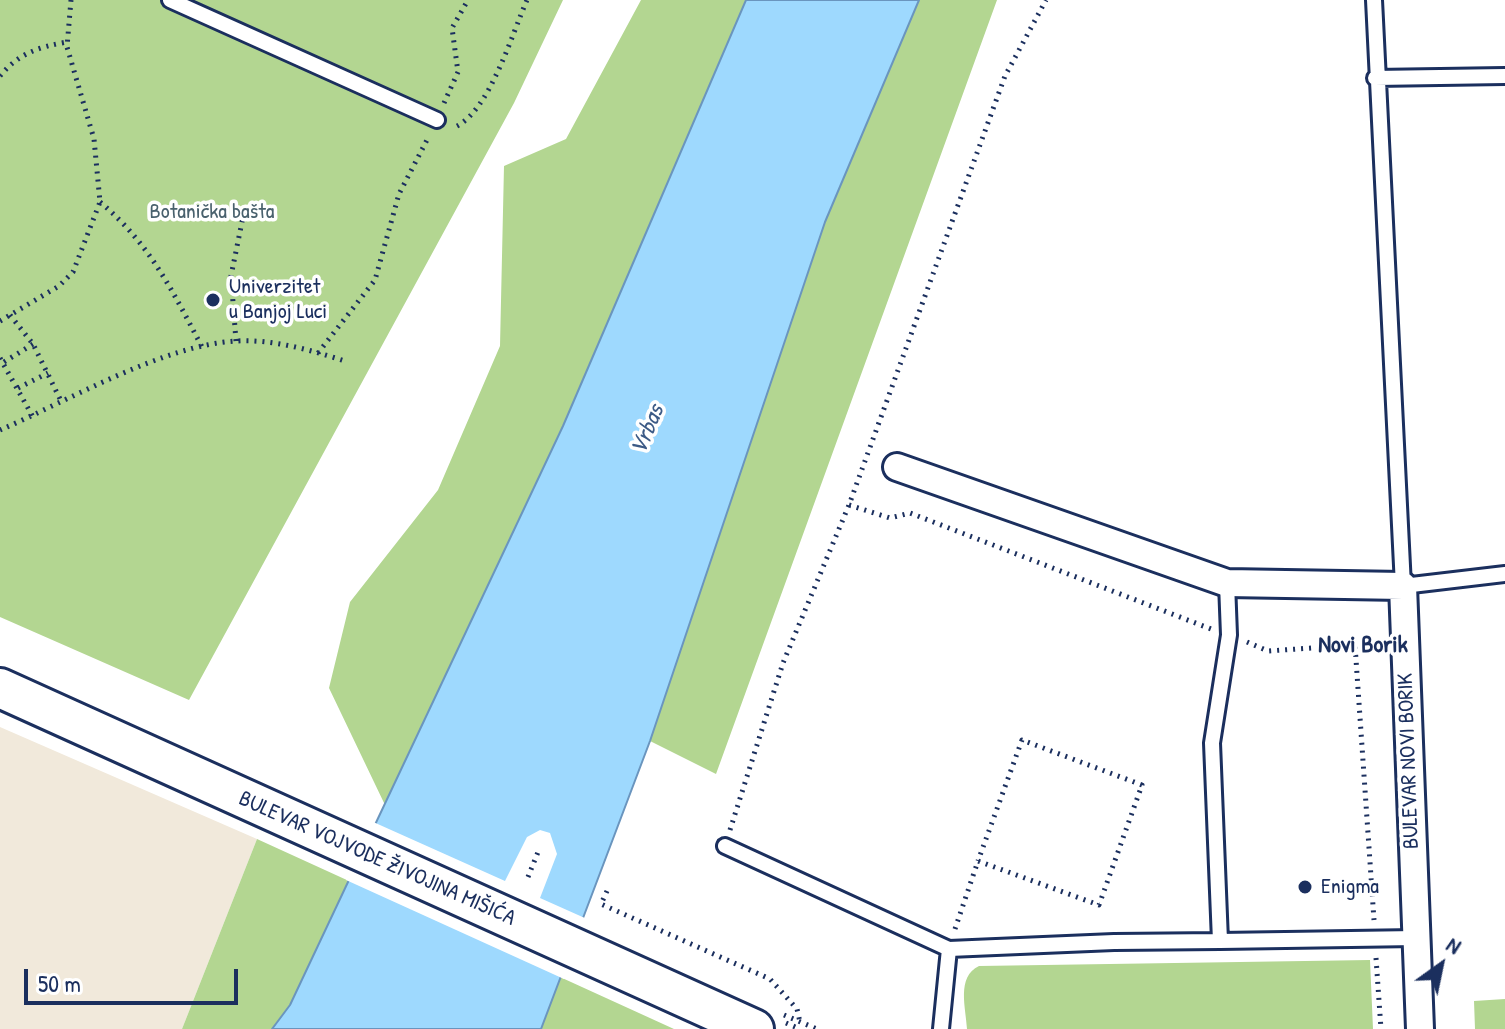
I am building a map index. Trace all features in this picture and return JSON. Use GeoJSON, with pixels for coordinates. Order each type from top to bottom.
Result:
{"type":"FeatureCollection","features":[{"type":"Feature","properties":{"kind":"street"},"geometry":{"type":"LineString","coordinates":[[897,467],[1227,583],[1403,586]]}},
{"type":"Feature","properties":{"kind":"street","name":"BULEVAR NOVI BORIK"},"geometry":{"type":"LineString","coordinates":[[1403,586],[1420,1029]]}},
{"type":"Feature","properties":{"kind":"street","name":"BULEVAR VOJVODE ŽIVOJINA MIŠIĆA"},"geometry":{"type":"LineString","coordinates":[[0,688],[740,1023]]}},
{"type":"Feature","properties":{"kind":"lane"},"geometry":{"type":"LineString","coordinates":[[170,0],[437,120]]}},
{"type":"Feature","properties":{"kind":"lane"},"geometry":{"type":"LineString","coordinates":[[1374,0],[1375,78],[1403,586],[1505,574]]}},
{"type":"Feature","properties":{"kind":"lane"},"geometry":{"type":"LineString","coordinates":[[1375,78],[1505,76]]}},
{"type":"Feature","properties":{"kind":"lane"},"geometry":{"type":"LineString","coordinates":[[1220,941],[1212,743],[1229,635],[1227,583]]}},
{"type":"Feature","properties":{"kind":"lane"},"geometry":{"type":"LineString","coordinates":[[725,846],[949,949],[1416,938]]}},
{"type":"Feature","properties":{"kind":"lane"},"geometry":{"type":"LineString","coordinates":[[941,1029],[949,949]]}},
{"type":"Feature","properties":{"kind":"path"},"geometry":{"type":"LineString","coordinates":[[0,321],[59,286],[73,272],[100,202],[94,139],[76,85],[67,42],[71,0]]}},
{"type":"Feature","properties":{"kind":"path"},"geometry":{"type":"LineString","coordinates":[[318,353],[375,280],[399,194],[458,72],[452,28],[468,0]]}},
{"type":"Feature","properties":{"kind":"path"},"geometry":{"type":"LineString","coordinates":[[437,120],[458,126],[469,118],[496,73],[527,0]]}},
{"type":"Feature","properties":{"kind":"path"},"geometry":{"type":"LineString","coordinates":[[725,846],[783,663],[849,505],[1005,76],[1046,0]]}},
{"type":"Feature","properties":{"kind":"path"},"geometry":{"type":"LineString","coordinates":[[0,76],[13,60],[37,47],[67,42]]}},
{"type":"Feature","properties":{"kind":"path"},"geometry":{"type":"LineString","coordinates":[[100,202],[126,224],[156,260],[202,347]]}},
{"type":"Feature","properties":{"kind":"path"},"geometry":{"type":"LineString","coordinates":[[236,341],[231,276],[244,212]]}},
{"type":"Feature","properties":{"kind":"path"},"geometry":{"type":"LineString","coordinates":[[10,315],[33,344],[62,403]]}},
{"type":"Feature","properties":{"kind":"path"},"geometry":{"type":"LineString","coordinates":[[0,430],[167,356],[202,347],[236,341],[284,344],[345,361]]}},
{"type":"Feature","properties":{"kind":"path"},"geometry":{"type":"LineString","coordinates":[[33,344],[2,360],[33,417]]}},
{"type":"Feature","properties":{"kind":"path"},"geometry":{"type":"LineString","coordinates":[[18,388],[48,373]]}},
{"type":"Feature","properties":{"kind":"path"},"geometry":{"type":"LineString","coordinates":[[949,949],[978,861],[1022,740],[1142,785],[1099,905],[978,861]]}},
{"type":"Feature","properties":{"kind":"path"},"geometry":{"type":"LineString","coordinates":[[528,877],[538,852]]}},
{"type":"Feature","properties":{"kind":"path"},"geometry":{"type":"LineString","coordinates":[[607,891],[601,904],[770,979],[797,1009],[800,1022]]}},
{"type":"Feature","properties":{"kind":"shaded area"},"geometry":{"type":"Polygon","coordinates":[[[0,727],[257,839],[182,1029],[0,1029],[0,727]]]}},
{"type":"Feature","properties":{"kind":"green space","name":"Botanička bašta"},"geometry":{"type":"Polygon","coordinates":[[[0,0],[563,0],[514,103],[189,700],[0,617],[0,0]]]}},
{"type":"Feature","properties":{"kind":"green space"},"geometry":{"type":"Polygon","coordinates":[[[641,0],[746,0],[563,426],[385,805],[329,688],[350,602],[438,490],[500,346],[504,166],[566,139],[641,0]]]}},
{"type":"Feature","properties":{"kind":"green space"},"geometry":{"type":"Polygon","coordinates":[[[919,0],[997,0],[716,774],[650,741],[825,222],[919,0]]]}},
{"type":"Feature","properties":{"kind":"green space"},"geometry":{"type":"Polygon","coordinates":[[[257,839],[349,881],[290,1005],[272,1029],[182,1029],[257,839]]]}},
{"type":"Feature","properties":{"kind":"green space"},"geometry":{"type":"Polygon","coordinates":[[[1370,960],[1373,1029],[967,1029],[965,985],[972,971],[979,966],[1370,960]]]}},
{"type":"Feature","properties":{"kind":"green space"},"geometry":{"type":"Polygon","coordinates":[[[560,977],[674,1029],[541,1029],[560,977]]]}},
{"type":"Feature","properties":{"kind":"green space"},"geometry":{"type":"Polygon","coordinates":[[[1505,999],[1505,1029],[1475,1029],[1474,1001],[1505,999]]]}},
{"type":"Feature","properties":{"kind":"water","name":"Vrbas"},"geometry":{"type":"Polygon","coordinates":[[[746,0],[919,0],[825,222],[650,741],[541,1029],[272,1029],[290,1005],[563,426],[746,0]]]}},
{"type":"Feature","properties":{"kind":"pier"},"geometry":{"type":"Polygon","coordinates":[[[371,821],[505,881],[527,837],[540,830],[550,833],[557,854],[540,898],[587,919],[564,979],[346,880],[371,821]]]}},
{"type":"Feature","properties":{"kind":"place","name":"Univerzitet u Banjoj Luci"},"geometry":{"type":"Point","coordinates":[213,300]}},
{"type":"Feature","properties":{"kind":"place","name":"Enigma"},"geometry":{"type":"Point","coordinates":[1305,887]}},
{"type":"Feature","properties":{"kind":"district","name":"Novi Borik"},"geometry":{"type":"Point","coordinates":[1363,646]}}]}
